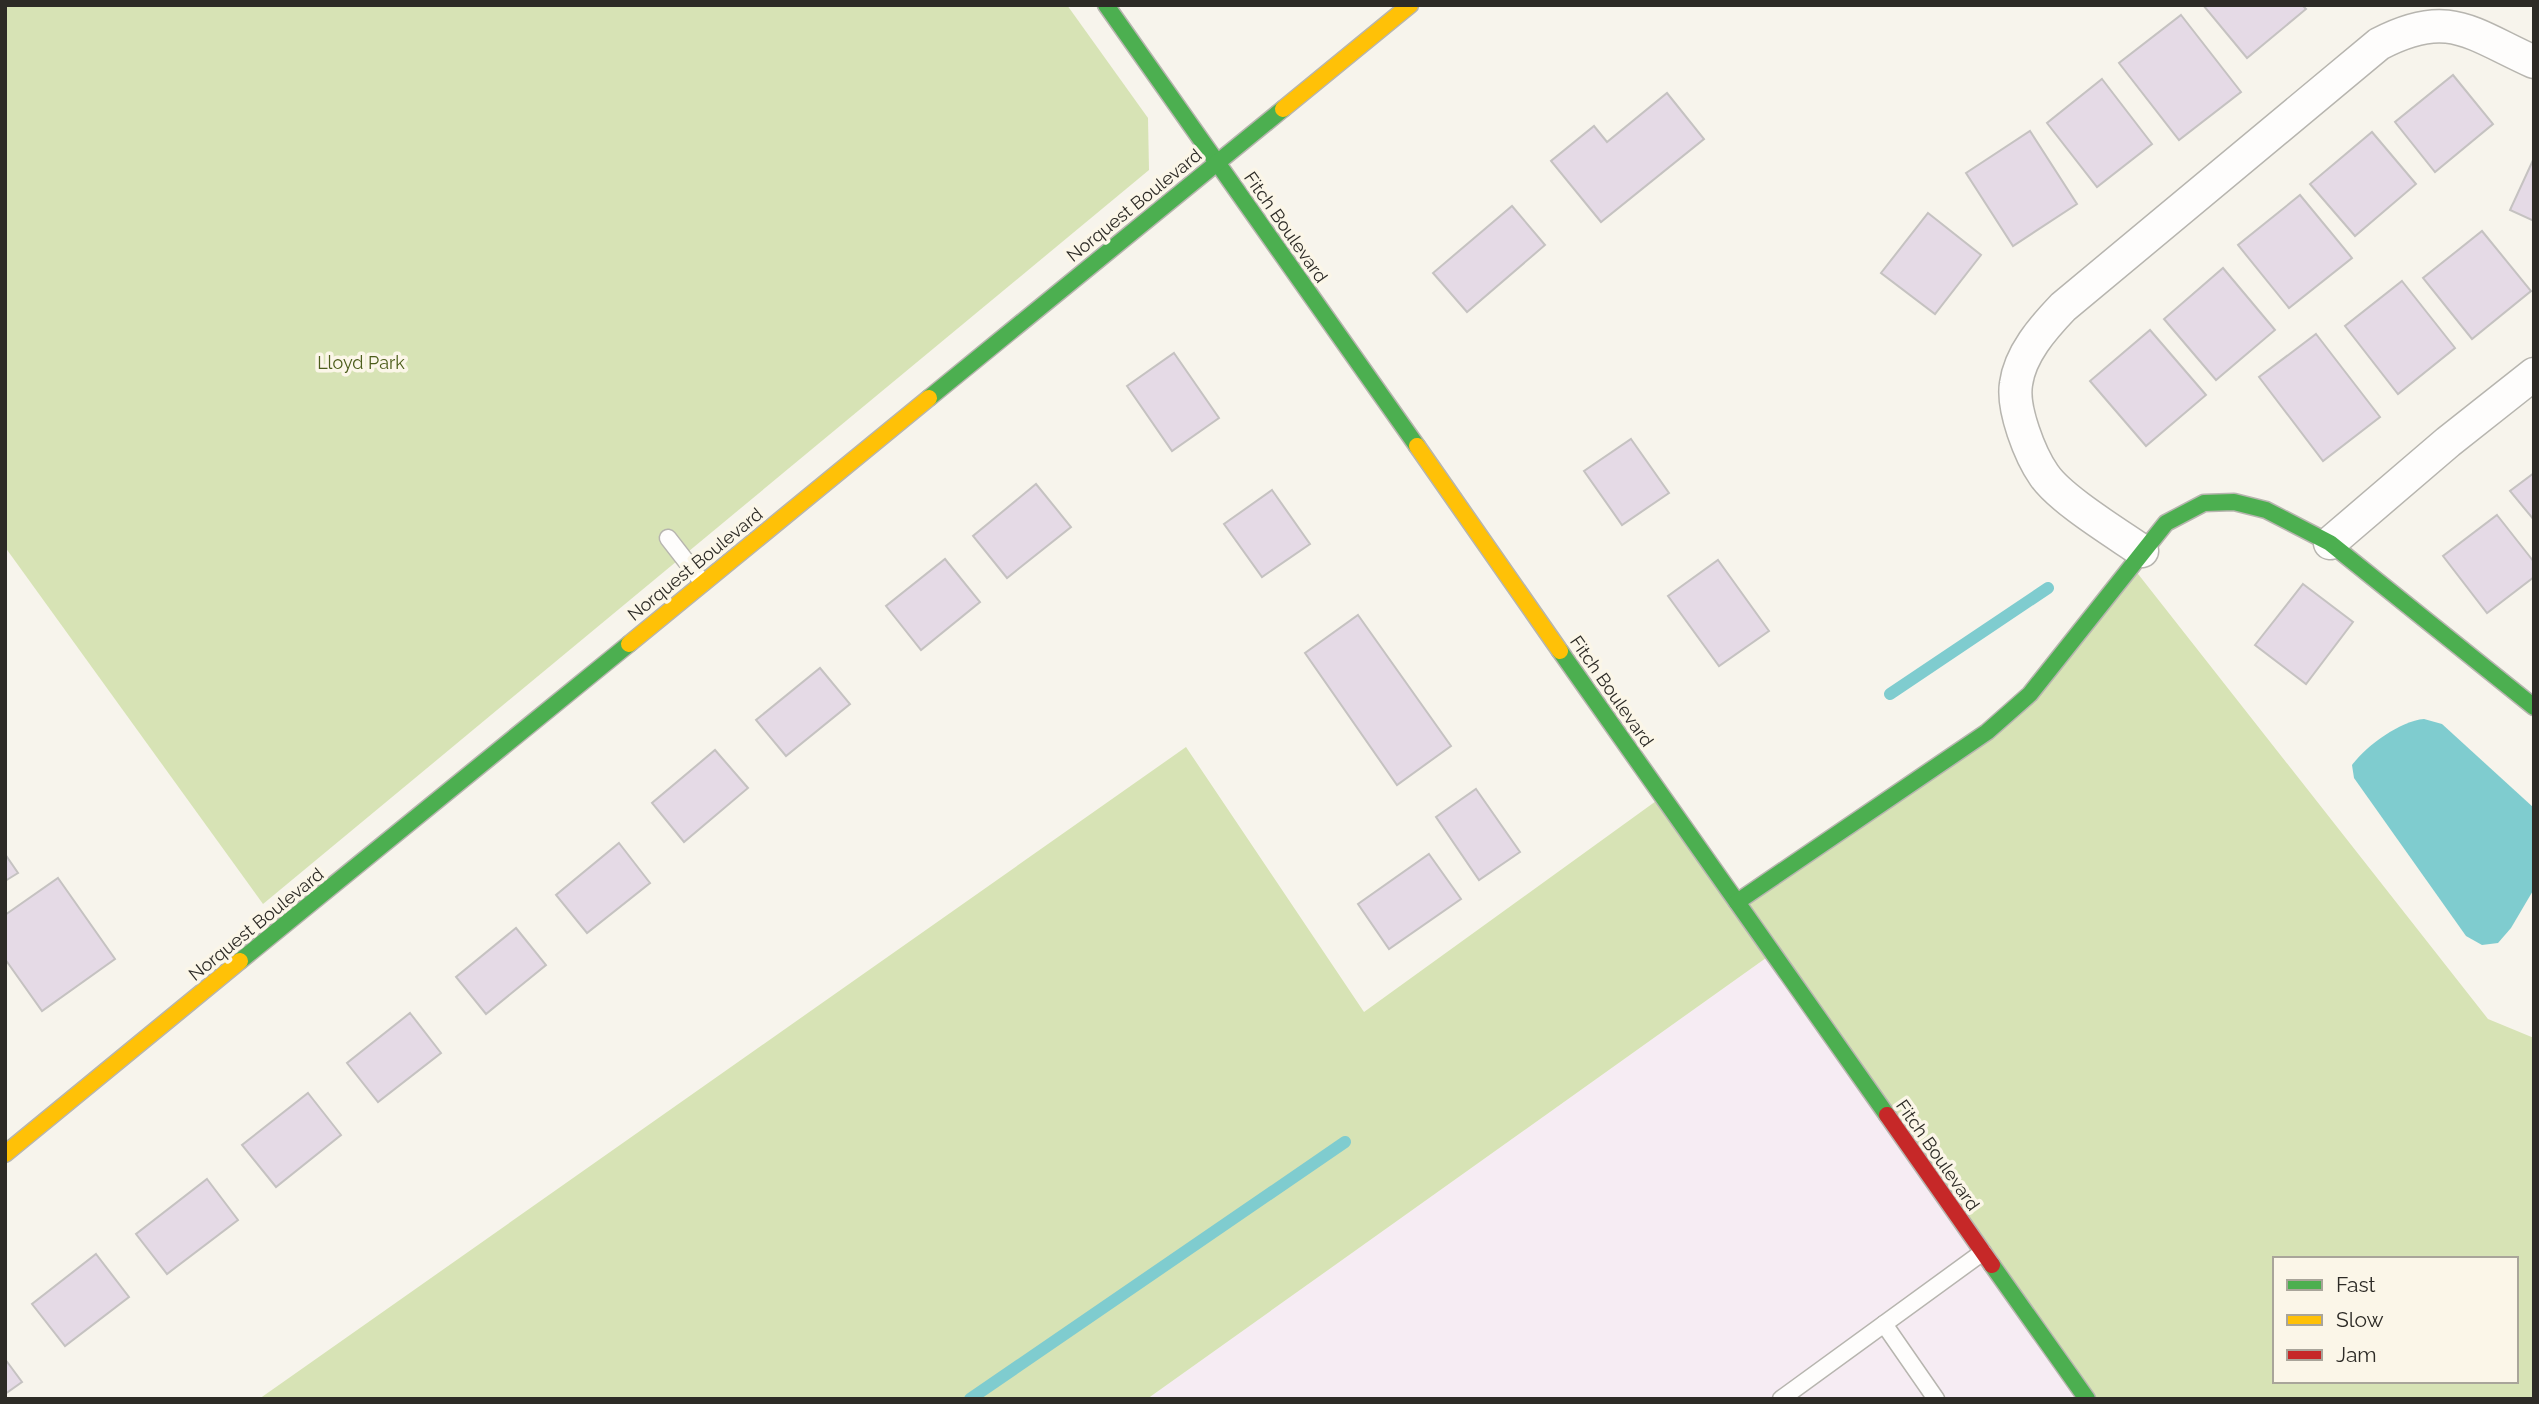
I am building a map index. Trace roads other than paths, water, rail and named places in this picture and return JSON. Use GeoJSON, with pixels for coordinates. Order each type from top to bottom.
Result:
{"type":"FeatureCollection","features":[{"type":"Feature","properties":{"kind":"street","name":"Fitch Boulevard"},"geometry":{"type":"LineString","coordinates":[[1106,5],[2087,1399]]}},
{"type":"Feature","properties":{"kind":"street","name":"Norquest Boulevard"},"geometry":{"type":"LineString","coordinates":[[5,1154],[1410,5]]}},
{"type":"Feature","properties":{"kind":"street"},"geometry":{"type":"LineString","coordinates":[[2142,551],[2072,501],[2045,477],[2028,444],[2019,414],[2016,384],[2025,357],[2040,330],[2063,307],[2379,44],[2405,30],[2430,25],[2454,26],[2534,62]]}},
{"type":"Feature","properties":{"kind":"street"},"geometry":{"type":"LineString","coordinates":[[2330,544],[2448,442],[2534,374]]}},
{"type":"Feature","properties":{"kind":"street"},"geometry":{"type":"LineString","coordinates":[[1737,902],[1987,732],[2030,694],[2166,523],[2204,503],[2234,502],[2266,510],[2330,544],[2534,707]]}},
{"type":"Feature","properties":{"kind":"lane"},"geometry":{"type":"LineString","coordinates":[[668,538],[703,583]]}},
{"type":"Feature","properties":{"kind":"lane"},"geometry":{"type":"LineString","coordinates":[[1781,1399],[1983,1252]]}},
{"type":"Feature","properties":{"kind":"lane"},"geometry":{"type":"LineString","coordinates":[[1884,1324],[1936,1399]]}},
{"type":"Feature","properties":{"kind":"water"},"geometry":{"type":"Polygon","coordinates":[[[2424,719],[2442,724],[2534,808],[2534,889],[2511,928],[2498,943],[2482,945],[2466,936],[2354,778],[2352,765],[2375,743],[2394,729],[2424,719]]]}},
{"type":"Feature","properties":{"kind":"waterway"},"geometry":{"type":"LineString","coordinates":[[1890,694],[2048,588]]}},
{"type":"Feature","properties":{"kind":"waterway"},"geometry":{"type":"LineString","coordinates":[[970,1399],[1345,1142]]}},
{"type":"Feature","properties":{"kind":"park label","name":"Lloyd Park"},"geometry":{"type":"Point","coordinates":[361,362]}}]}
